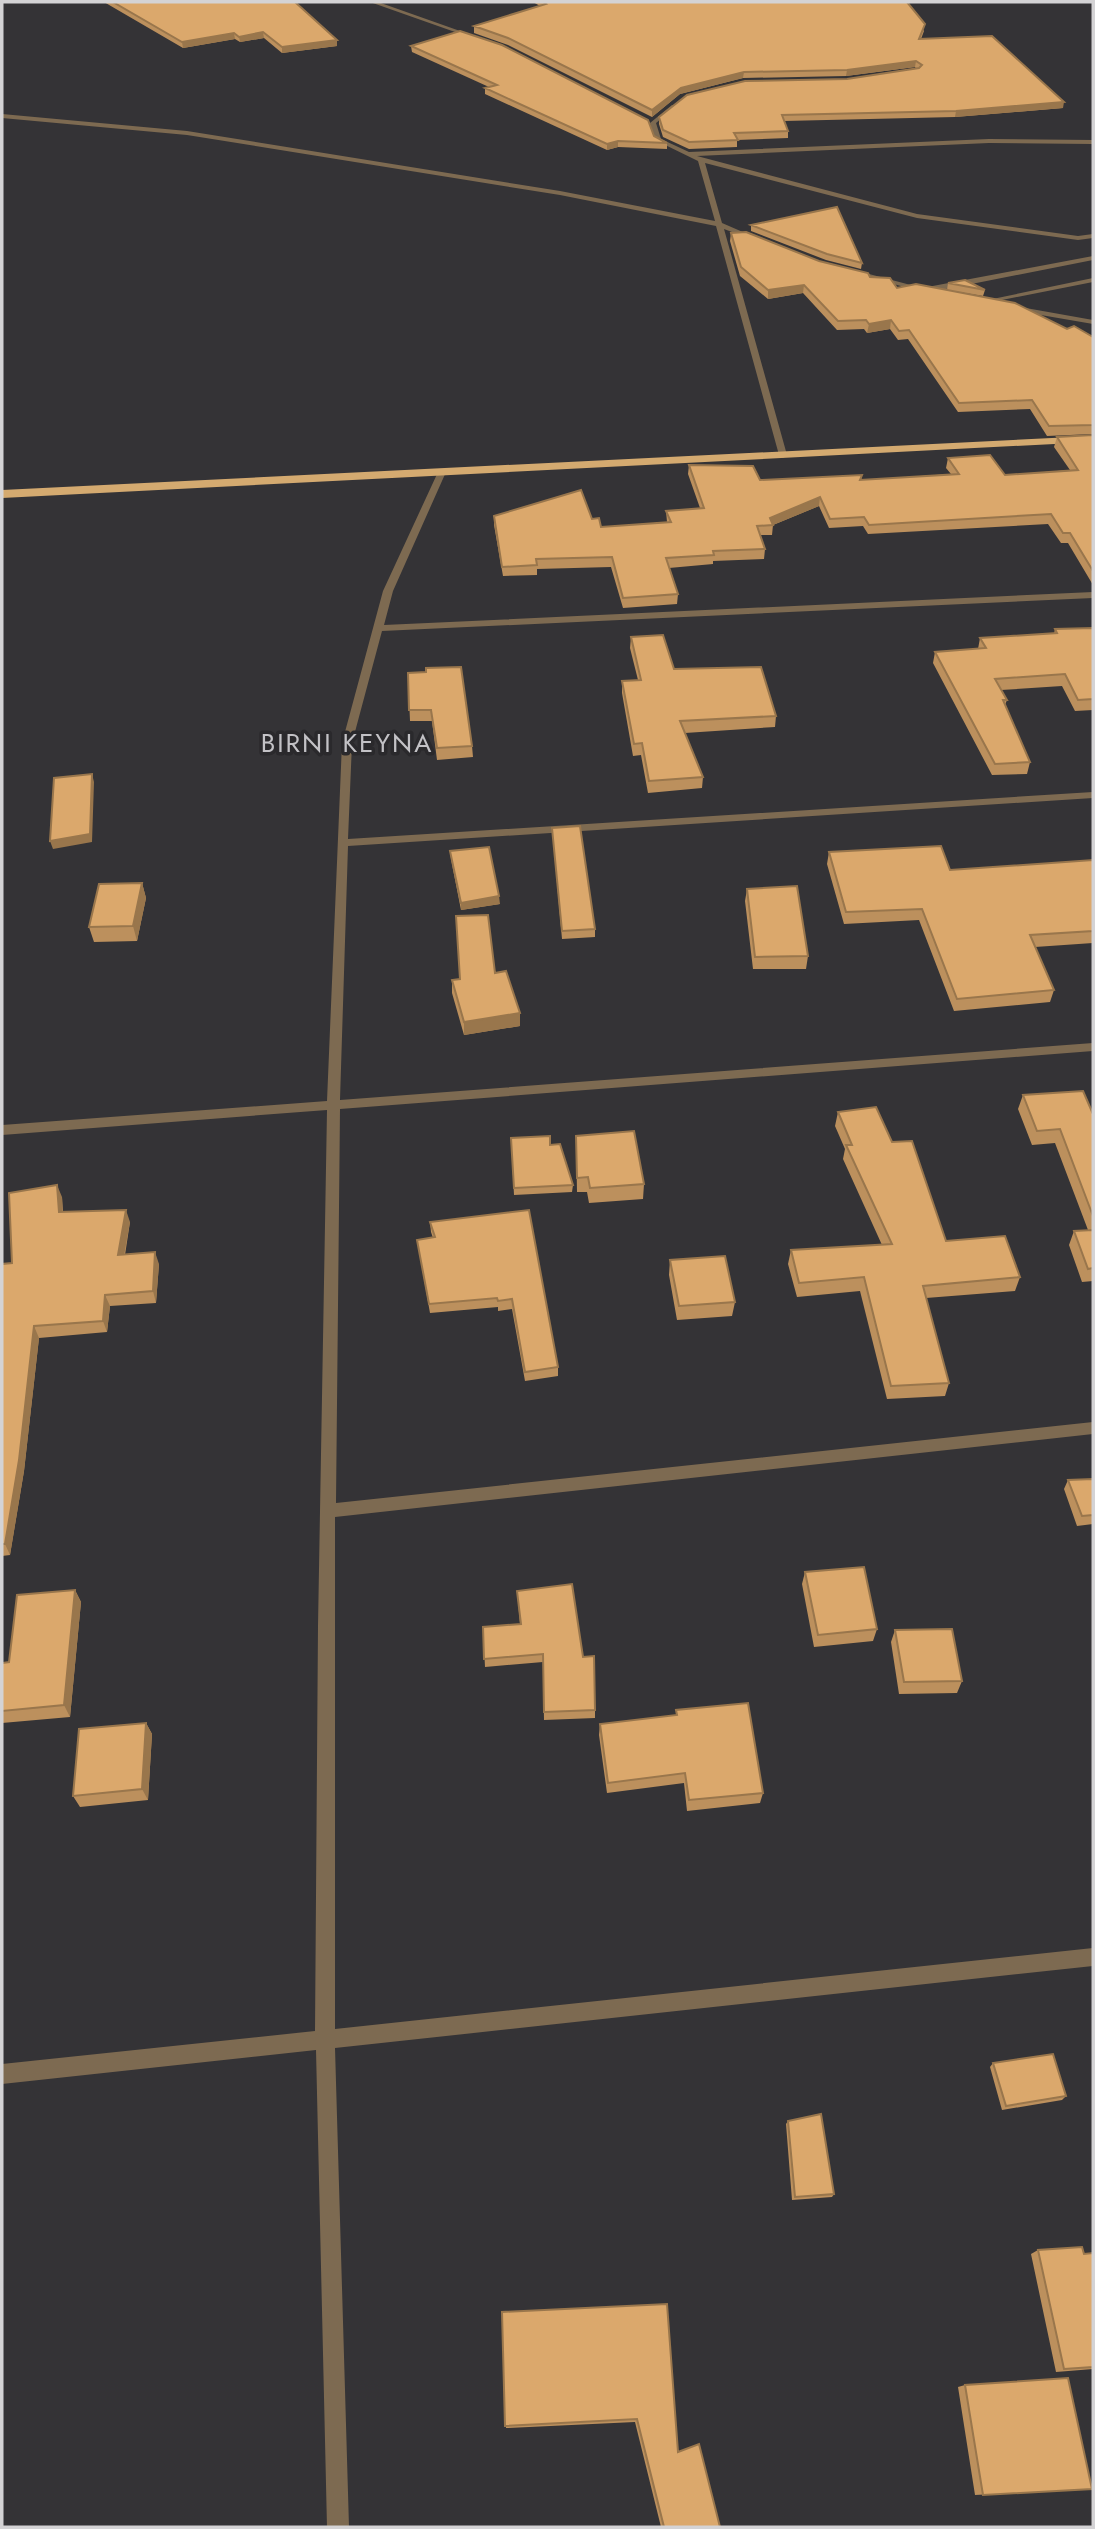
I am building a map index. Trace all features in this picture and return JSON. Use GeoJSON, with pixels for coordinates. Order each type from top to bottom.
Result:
{"type":"FeatureCollection","features":[{"type":"Feature","properties":{"kind":"highway"},"geometry":{"type":"LineString","coordinates":[[2,494],[1093,439]]}},
{"type":"Feature","properties":{"kind":"street"},"geometry":{"type":"LineString","coordinates":[[373,2],[478,38]]}},
{"type":"Feature","properties":{"kind":"street"},"geometry":{"type":"LineString","coordinates":[[653,123],[683,99]]}},
{"type":"Feature","properties":{"kind":"street"},"geometry":{"type":"LineString","coordinates":[[2,116],[187,133],[560,193],[718,224],[764,242]]}},
{"type":"Feature","properties":{"kind":"street"},"geometry":{"type":"LineString","coordinates":[[640,117],[653,123],[658,140],[701,160],[917,216],[1078,239],[1093,236]]}},
{"type":"Feature","properties":{"kind":"street"},"geometry":{"type":"LineString","coordinates":[[688,154],[989,141],[1093,142]]}},
{"type":"Feature","properties":{"kind":"street"},"geometry":{"type":"LineString","coordinates":[[701,160],[783,455]]}},
{"type":"Feature","properties":{"kind":"street"},"geometry":{"type":"LineString","coordinates":[[922,290],[1093,258]]}},
{"type":"Feature","properties":{"kind":"street"},"geometry":{"type":"LineString","coordinates":[[845,270],[946,295]]}},
{"type":"Feature","properties":{"kind":"street"},"geometry":{"type":"LineString","coordinates":[[982,302],[1093,280]]}},
{"type":"Feature","properties":{"kind":"street"},"geometry":{"type":"LineString","coordinates":[[970,300],[1093,322]]}},
{"type":"Feature","properties":{"kind":"street"},"geometry":{"type":"LineString","coordinates":[[338,2527],[325,2039],[333,1103],[347,743],[388,591],[442,472]]}},
{"type":"Feature","properties":{"kind":"street"},"geometry":{"type":"LineString","coordinates":[[378,628],[1093,595]]}},
{"type":"Feature","properties":{"kind":"street"},"geometry":{"type":"LineString","coordinates":[[343,843],[1093,795]]}},
{"type":"Feature","properties":{"kind":"street"},"geometry":{"type":"LineString","coordinates":[[2,1130],[1093,1047]]}},
{"type":"Feature","properties":{"kind":"street"},"geometry":{"type":"LineString","coordinates":[[328,1511],[1093,1427]]}},
{"type":"Feature","properties":{"kind":"street"},"geometry":{"type":"LineString","coordinates":[[2,2074],[1093,1956]]}},
{"type":"Feature","properties":{"kind":"building"},"geometry":{"type":"Polygon","coordinates":[[[113,2],[295,2],[337,40],[282,47],[263,32],[239,37],[234,33],[182,42],[113,2]]]}},
{"type":"Feature","properties":{"kind":"building"},"geometry":{"type":"Polygon","coordinates":[[[543,2],[907,2],[925,24],[919,39],[992,36],[1064,102],[956,111],[782,115],[788,131],[734,133],[738,140],[689,142],[663,130],[659,117],[687,95],[745,81],[847,79],[919,68],[922,65],[916,61],[847,70],[744,72],[681,88],[652,110],[508,38],[474,26],[546,4],[543,2]]]}},
{"type":"Feature","properties":{"kind":"building"},"geometry":{"type":"Polygon","coordinates":[[[460,31],[502,45],[648,120],[654,136],[667,143],[618,141],[607,144],[485,88],[497,85],[411,46],[460,31]]]}},
{"type":"Feature","properties":{"kind":"building"},"geometry":{"type":"Polygon","coordinates":[[[837,207],[862,263],[827,254],[751,225],[837,207]]]}},
{"type":"Feature","properties":{"kind":"building"},"geometry":{"type":"Polygon","coordinates":[[[746,232],[819,261],[868,273],[870,277],[890,278],[897,288],[916,284],[1015,303],[1067,329],[1074,326],[1093,337],[1093,425],[1049,426],[1032,400],[959,403],[909,330],[899,331],[891,320],[869,324],[866,320],[838,321],[804,285],[768,290],[741,267],[731,233],[746,232]]]}},
{"type":"Feature","properties":{"kind":"building"},"geometry":{"type":"Polygon","coordinates":[[[965,280],[985,290],[948,283],[965,280]]]}},
{"type":"Feature","properties":{"kind":"building"},"geometry":{"type":"Polygon","coordinates":[[[1093,435],[1093,571],[1070,533],[1063,533],[1051,514],[869,525],[864,517],[830,519],[820,497],[770,518],[773,525],[757,526],[765,549],[713,551],[714,555],[666,558],[678,594],[623,598],[612,557],[536,559],[537,565],[502,567],[494,516],[581,490],[592,519],[599,518],[601,527],[671,522],[666,511],[704,508],[689,465],[753,466],[760,480],[862,475],[860,480],[959,474],[948,458],[990,455],[1005,475],[1078,470],[1057,437],[1093,435]]]}},
{"type":"Feature","properties":{"kind":"building"},"geometry":{"type":"Polygon","coordinates":[[[1093,628],[1093,699],[1078,700],[1065,674],[995,679],[1007,700],[1003,700],[1030,762],[995,764],[935,652],[986,648],[980,638],[1057,633],[1055,629],[1093,628]]]}},
{"type":"Feature","properties":{"kind":"building"},"geometry":{"type":"Polygon","coordinates":[[[663,635],[674,669],[761,667],[776,716],[680,721],[703,777],[649,781],[642,743],[634,744],[622,681],[641,680],[631,637],[663,635]]]}},
{"type":"Feature","properties":{"kind":"building"},"geometry":{"type":"Polygon","coordinates":[[[461,667],[472,746],[437,748],[431,710],[409,710],[408,673],[426,672],[426,668],[461,667]]]}},
{"type":"Feature","properties":{"kind":"building"},"geometry":{"type":"Polygon","coordinates":[[[92,774],[90,834],[50,841],[54,778],[92,774]]]}},
{"type":"Feature","properties":{"kind":"building"},"geometry":{"type":"Polygon","coordinates":[[[580,826],[595,929],[562,931],[552,828],[580,826]]]}},
{"type":"Feature","properties":{"kind":"building"},"geometry":{"type":"Polygon","coordinates":[[[941,846],[950,870],[1093,860],[1093,931],[1030,935],[1054,990],[957,999],[922,909],[846,912],[829,852],[941,846]]]}},
{"type":"Feature","properties":{"kind":"building"},"geometry":{"type":"Polygon","coordinates":[[[489,847],[499,896],[461,903],[450,851],[489,847]]]}},
{"type":"Feature","properties":{"kind":"building"},"geometry":{"type":"Polygon","coordinates":[[[142,883],[133,926],[89,927],[99,884],[142,883]]]}},
{"type":"Feature","properties":{"kind":"building"},"geometry":{"type":"Polygon","coordinates":[[[797,886],[808,956],[755,957],[747,889],[797,886]]]}},
{"type":"Feature","properties":{"kind":"building"},"geometry":{"type":"Polygon","coordinates":[[[488,915],[495,973],[506,971],[520,1013],[464,1022],[452,980],[460,979],[456,916],[488,915]]]}},
{"type":"Feature","properties":{"kind":"building"},"geometry":{"type":"Polygon","coordinates":[[[1083,1091],[1093,1114],[1093,1216],[1060,1129],[1037,1131],[1023,1095],[1083,1091]]]}},
{"type":"Feature","properties":{"kind":"building"},"geometry":{"type":"Polygon","coordinates":[[[876,1107],[892,1142],[912,1141],[946,1241],[1005,1236],[1020,1277],[923,1286],[949,1383],[891,1386],[864,1277],[799,1283],[791,1250],[892,1244],[846,1145],[852,1145],[838,1112],[876,1107]]]}},
{"type":"Feature","properties":{"kind":"building"},"geometry":{"type":"Polygon","coordinates":[[[634,1131],[644,1184],[590,1188],[588,1177],[577,1178],[576,1136],[634,1131]]]}},
{"type":"Feature","properties":{"kind":"building"},"geometry":{"type":"Polygon","coordinates":[[[550,1136],[550,1145],[560,1144],[573,1185],[514,1188],[511,1138],[550,1136]]]}},
{"type":"Feature","properties":{"kind":"building"},"geometry":{"type":"Polygon","coordinates":[[[57,1185],[59,1212],[126,1210],[118,1255],[155,1252],[153,1291],[105,1295],[103,1321],[34,1326],[19,1460],[5,1544],[2,1544],[2,1264],[12,1263],[9,1193],[57,1185]]]}},
{"type":"Feature","properties":{"kind":"building"},"geometry":{"type":"Polygon","coordinates":[[[529,1210],[558,1367],[525,1372],[512,1299],[429,1304],[417,1240],[435,1237],[430,1222],[529,1210]]]}},
{"type":"Feature","properties":{"kind":"building"},"geometry":{"type":"Polygon","coordinates":[[[1093,1230],[1093,1268],[1088,1269],[1074,1231],[1093,1230]]]}},
{"type":"Feature","properties":{"kind":"building"},"geometry":{"type":"Polygon","coordinates":[[[725,1256],[735,1302],[679,1306],[670,1260],[725,1256]]]}},
{"type":"Feature","properties":{"kind":"building"},"geometry":{"type":"Polygon","coordinates":[[[1093,1479],[1093,1515],[1082,1516],[1068,1480],[1093,1479]]]}},
{"type":"Feature","properties":{"kind":"building"},"geometry":{"type":"Polygon","coordinates":[[[864,1567],[877,1629],[818,1635],[805,1572],[864,1567]]]}},
{"type":"Feature","properties":{"kind":"building"},"geometry":{"type":"Polygon","coordinates":[[[572,1584],[583,1657],[594,1656],[595,1710],[544,1712],[543,1654],[484,1659],[483,1627],[521,1624],[517,1591],[572,1584]]]}},
{"type":"Feature","properties":{"kind":"building"},"geometry":{"type":"Polygon","coordinates":[[[75,1590],[64,1705],[2,1711],[2,1663],[9,1662],[17,1595],[75,1590]]]}},
{"type":"Feature","properties":{"kind":"building"},"geometry":{"type":"Polygon","coordinates":[[[952,1629],[962,1681],[904,1682],[895,1630],[952,1629]]]}},
{"type":"Feature","properties":{"kind":"building"},"geometry":{"type":"Polygon","coordinates":[[[748,1703],[763,1793],[689,1800],[685,1773],[608,1783],[600,1724],[677,1715],[676,1710],[748,1703]]]}},
{"type":"Feature","properties":{"kind":"building"},"geometry":{"type":"Polygon","coordinates":[[[146,1723],[142,1789],[73,1796],[79,1729],[146,1723]]]}},
{"type":"Feature","properties":{"kind":"building"},"geometry":{"type":"Polygon","coordinates":[[[1053,2054],[1066,2096],[1006,2106],[993,2063],[1053,2054]]]}},
{"type":"Feature","properties":{"kind":"building"},"geometry":{"type":"Polygon","coordinates":[[[821,2114],[834,2194],[795,2197],[788,2121],[821,2114]]]}},
{"type":"Feature","properties":{"kind":"building"},"geometry":{"type":"Polygon","coordinates":[[[1082,2247],[1084,2254],[1093,2253],[1093,2367],[1064,2369],[1038,2250],[1082,2247]]]}},
{"type":"Feature","properties":{"kind":"building"},"geometry":{"type":"Polygon","coordinates":[[[667,2304],[678,2452],[699,2444],[720,2527],[664,2527],[637,2419],[505,2426],[502,2312],[667,2304]]]}},
{"type":"Feature","properties":{"kind":"building"},"geometry":{"type":"Polygon","coordinates":[[[1068,2378],[1092,2489],[983,2495],[965,2385],[1068,2378]]]}},
{"type":"Feature","properties":{"kind":"district","name":"BIRNI KEYNA"},"geometry":{"type":"Point","coordinates":[347,743]}}]}
